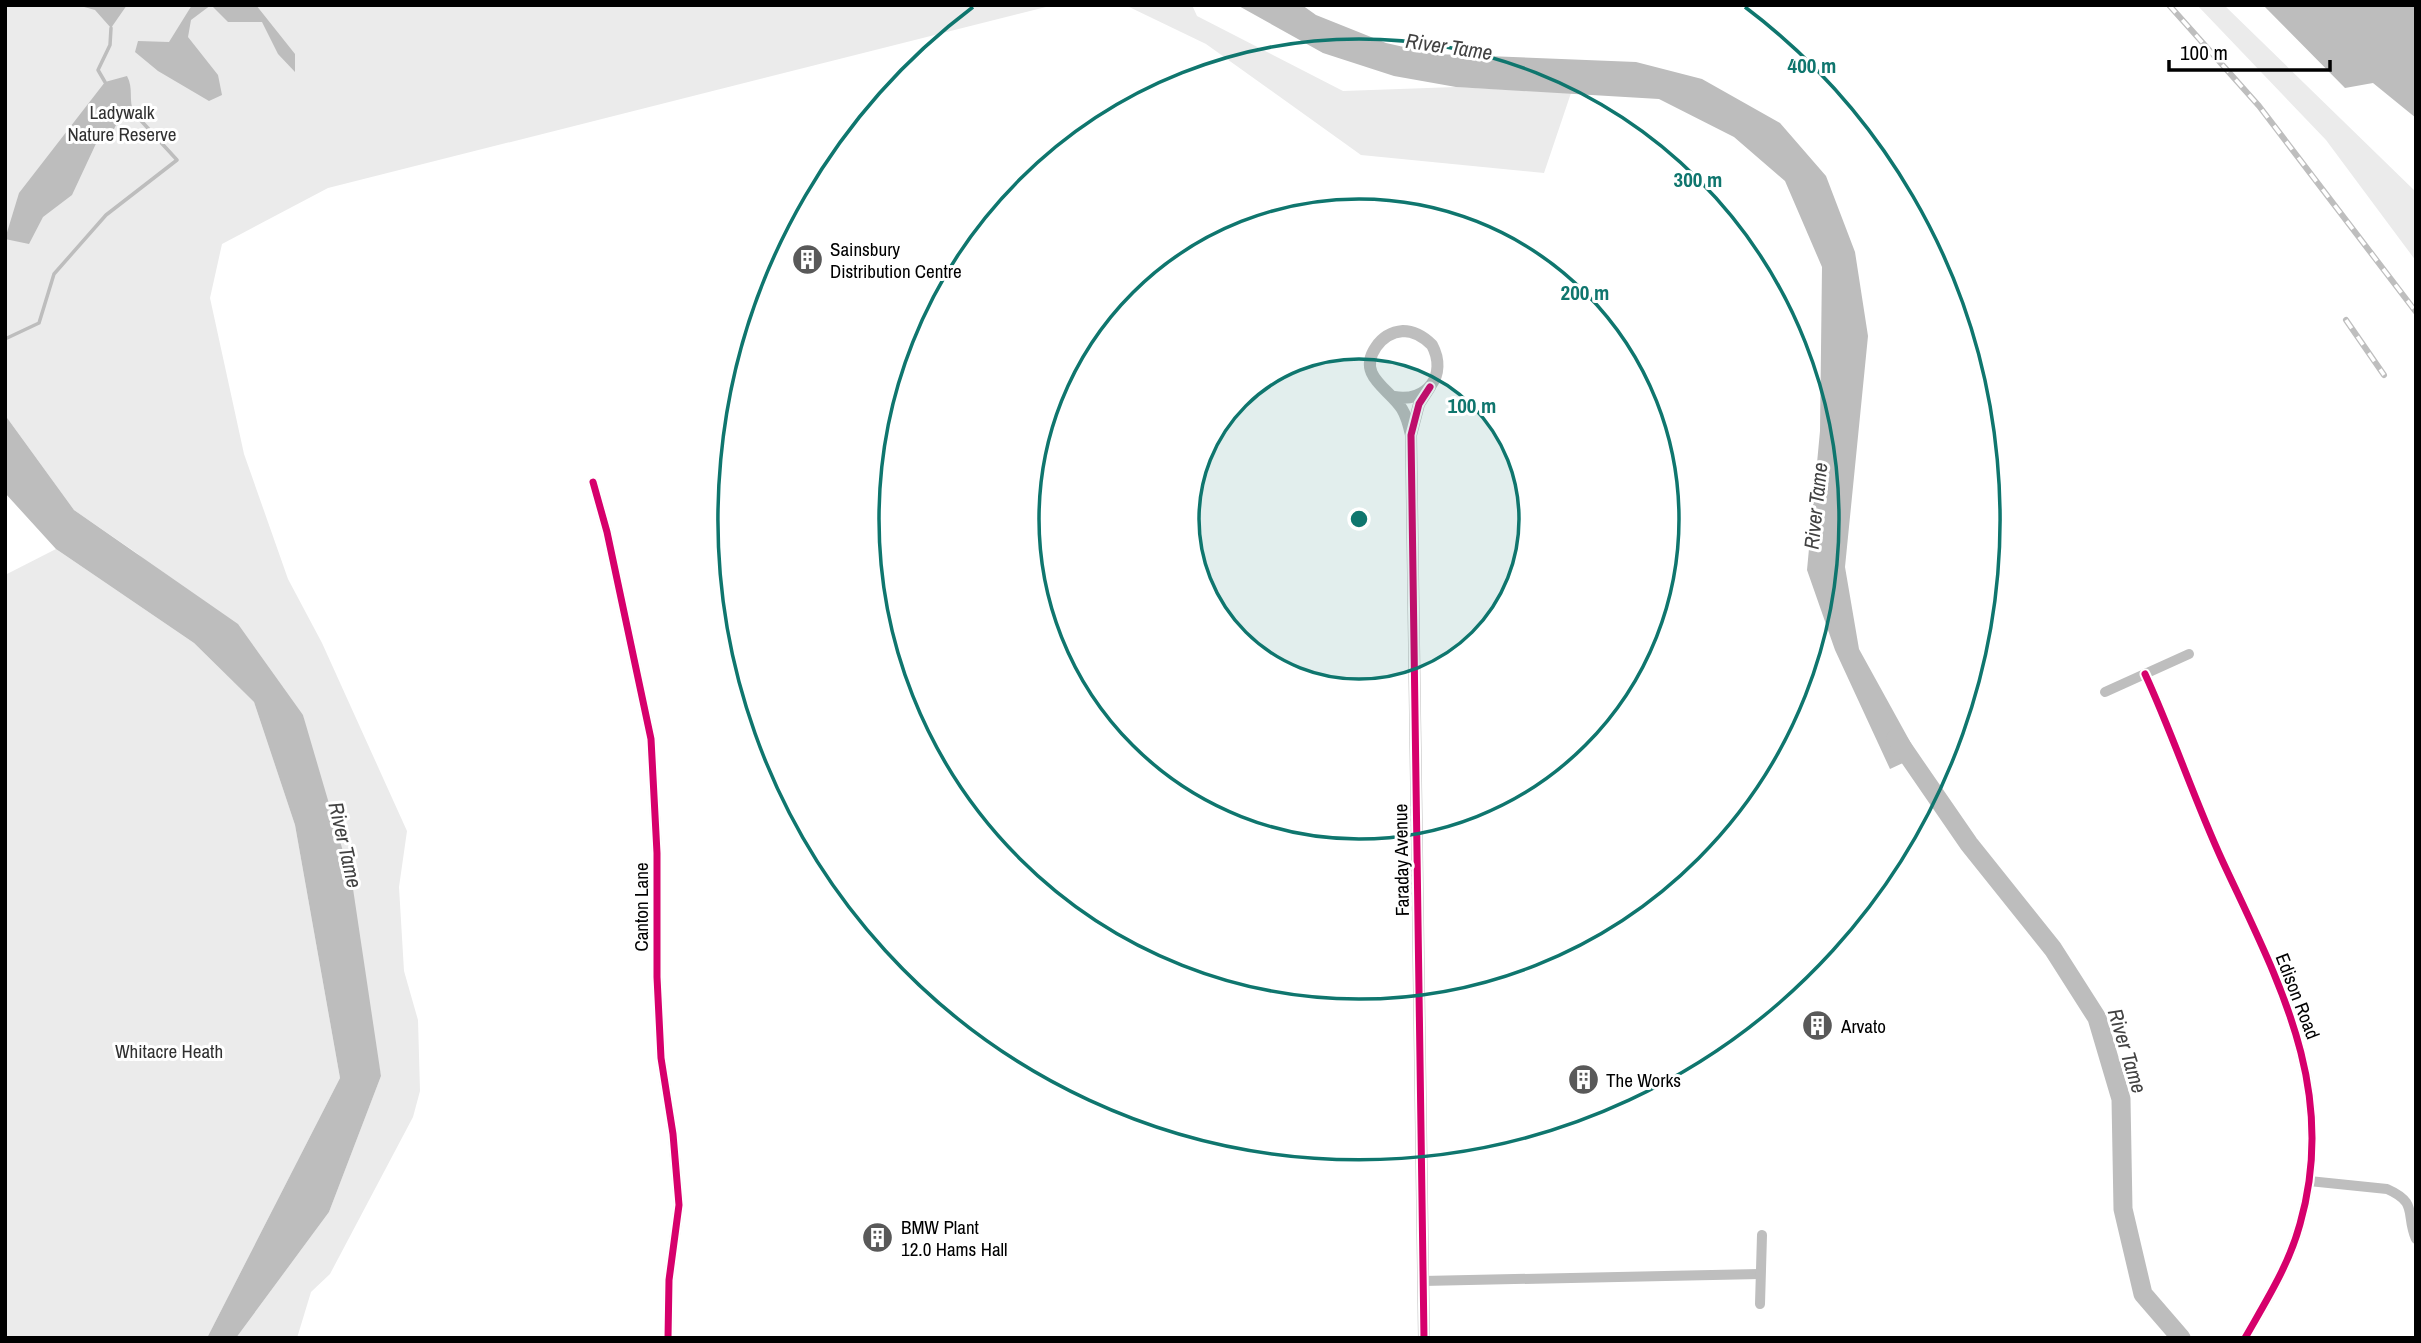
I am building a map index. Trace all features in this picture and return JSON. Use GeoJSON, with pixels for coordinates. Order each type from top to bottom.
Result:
{"type":"FeatureCollection","features":[{"type":"Feature","properties":{"kind":"street"},"geometry":{"type":"LineString","coordinates":[[1411,332],[1432,345],[1438,370],[1430,387],[1414,398],[1394,397],[1378,386],[1370,366],[1377,344],[1392,333],[1411,332]]}},
{"type":"Feature","properties":{"kind":"street","name":"Faraday Avenue"},"geometry":{"type":"LineString","coordinates":[[1424,1338],[1411,435],[1419,404],[1430,387]]}},
{"type":"Feature","properties":{"kind":"street","name":"Faraday Avenue"},"geometry":{"type":"LineString","coordinates":[[1394,397],[1404,411],[1411,435]]}},
{"type":"Feature","properties":{"kind":"street","name":"Canton Lane"},"geometry":{"type":"LineString","coordinates":[[593,482],[613,558],[651,739],[657,853],[657,977],[661,1058],[679,1205],[669,1280],[668,1338]]}},
{"type":"Feature","properties":{"kind":"street"},"geometry":{"type":"LineString","coordinates":[[2105,692],[2189,654]]}},
{"type":"Feature","properties":{"kind":"street","name":"Edison Road"},"geometry":{"type":"LineString","coordinates":[[2145,674],[2222,859],[2290,1011],[2310,1090],[2312,1150],[2300,1225],[2280,1276],[2245,1338]]}},
{"type":"Feature","properties":{"kind":"street"},"geometry":{"type":"LineString","coordinates":[[2309,1181],[2387,1188],[2397,1193],[2410,1205],[2416,1239]]}},
{"type":"Feature","properties":{"kind":"street"},"geometry":{"type":"LineString","coordinates":[[1760,1304],[1762,1235]]}},
{"type":"Feature","properties":{"kind":"street"},"geometry":{"type":"LineString","coordinates":[[1423,1281],[1760,1274]]}},
{"type":"Feature","properties":{"kind":"green space","name":"Ladywalk Nature Reserve"},"geometry":{"type":"Polygon","coordinates":[[[5,5],[1054,5],[328,188],[222,244],[210,298],[244,454],[288,579],[322,643],[407,831],[399,887],[404,971],[418,1020],[420,1091],[413,1117],[330,1274],[311,1292],[297,1338],[236,1338],[329,1212],[381,1076],[303,715],[138,554],[74,510],[5,415],[5,5]]]}},
{"type":"Feature","properties":{"kind":"green space"},"geometry":{"type":"Polygon","coordinates":[[[1125,5],[1192,5],[1197,16],[1343,91],[1456,87],[1571,93],[1544,173],[1361,155],[1206,44],[1125,5]]]}},
{"type":"Feature","properties":{"kind":"green space"},"geometry":{"type":"Polygon","coordinates":[[[2197,5],[2224,5],[2416,192],[2416,261],[2326,140],[2197,5]]]}},
{"type":"Feature","properties":{"kind":"green space","name":"Whitacre Heath"},"geometry":{"type":"Polygon","coordinates":[[[56,549],[194,643],[254,702],[295,825],[340,1078],[207,1338],[5,1338],[5,575],[56,549]]]}},
{"type":"Feature","properties":{"kind":"water"},"geometry":{"type":"Polygon","coordinates":[[[77,5],[127,5],[111,28],[95,10],[77,5]]]}},
{"type":"Feature","properties":{"kind":"water"},"geometry":{"type":"Polygon","coordinates":[[[192,5],[211,5],[191,20],[188,37],[218,75],[222,95],[209,101],[158,71],[135,52],[138,41],[169,42],[192,5]]]}},
{"type":"Feature","properties":{"kind":"water"},"geometry":{"type":"Polygon","coordinates":[[[211,5],[256,5],[295,54],[295,72],[278,54],[262,22],[228,22],[211,5]]]}},
{"type":"Feature","properties":{"kind":"water"},"geometry":{"type":"Polygon","coordinates":[[[1237,5],[1302,5],[1316,15],[1386,43],[1435,54],[1636,62],[1702,79],[1780,123],[1826,176],[1855,252],[1868,336],[1845,567],[1859,649],[1918,756],[1890,769],[1835,650],[1807,570],[1820,431],[1822,267],[1785,181],[1734,137],[1659,99],[1456,87],[1394,76],[1323,53],[1237,5]]]}},
{"type":"Feature","properties":{"kind":"water"},"geometry":{"type":"Polygon","coordinates":[[[2263,5],[2416,5],[2416,118],[2373,83],[2345,88],[2263,5]]]}},
{"type":"Feature","properties":{"kind":"water"},"geometry":{"type":"Polygon","coordinates":[[[127,76],[134,113],[119,119],[112,133],[100,135],[72,195],[43,217],[29,244],[5,239],[19,193],[105,82],[127,76]]]}},
{"type":"Feature","properties":{"kind":"water"},"geometry":{"type":"Polygon","coordinates":[[[5,415],[74,510],[238,624],[303,715],[352,882],[381,1076],[329,1212],[236,1338],[207,1338],[340,1078],[295,825],[254,702],[194,643],[56,549],[5,493],[5,415]]]}},
{"type":"Feature","properties":{"kind":"waterway"},"geometry":{"type":"LineString","coordinates":[[105,82],[98,70],[110,45],[111,28]]}},
{"type":"Feature","properties":{"kind":"waterway"},"geometry":{"type":"LineString","coordinates":[[5,339],[39,323],[54,274],[106,215],[177,160],[134,113]]}},
{"type":"Feature","properties":{"kind":"waterway","name":"River Tame"},"geometry":{"type":"LineString","coordinates":[[1896,738],[1969,844],[2053,949],[2097,1018],[2121,1099],[2123,1209],[2143,1294],[2181,1338]]}},
{"type":"Feature","properties":{"kind":"railway"},"geometry":{"type":"LineString","coordinates":[[2169,5],[2259,106],[2416,312]]}},
{"type":"Feature","properties":{"kind":"railway"},"geometry":{"type":"LineString","coordinates":[[2346,320],[2384,375]]}},
{"type":"Feature","properties":{"kind":"cycle path"},"geometry":{"type":"LineString","coordinates":[[1424,1338],[1411,435],[1419,404],[1430,387]]}},
{"type":"Feature","properties":{"kind":"cycle path"},"geometry":{"type":"LineString","coordinates":[[593,482],[607,532],[651,739],[657,853],[657,977],[661,1058],[673,1134],[679,1205],[669,1280],[668,1338]]}},
{"type":"Feature","properties":{"kind":"cycle path"},"geometry":{"type":"LineString","coordinates":[[2145,674],[2212,837],[2281,992],[2307,1080],[2312,1126],[2310,1174],[2300,1224],[2283,1268],[2245,1338]]}},
{"type":"Feature","properties":{"kind":"place","name":"Sainsbury Distribution Centre"},"geometry":{"type":"Point","coordinates":[807,260]}},
{"type":"Feature","properties":{"kind":"place","name":"Arvato"},"geometry":{"type":"Point","coordinates":[1818,1026]}},
{"type":"Feature","properties":{"kind":"place","name":"The Works"},"geometry":{"type":"Point","coordinates":[1583,1080]}},
{"type":"Feature","properties":{"kind":"place","name":"BMW Plant 12.0 Hams Hall"},"geometry":{"type":"Point","coordinates":[878,1238]}}]}
